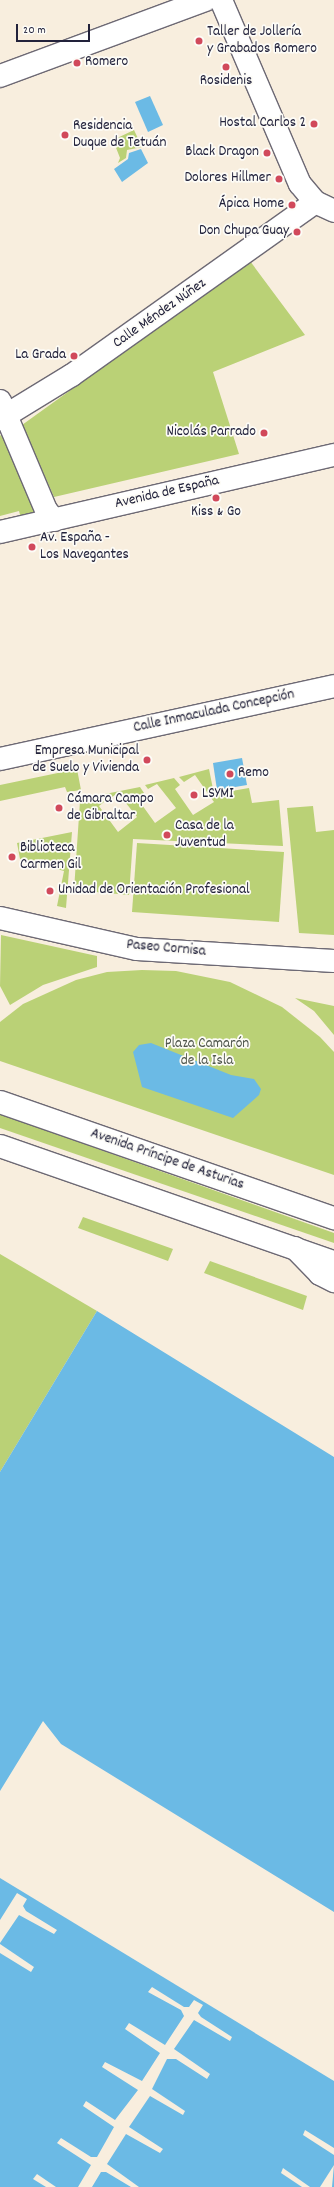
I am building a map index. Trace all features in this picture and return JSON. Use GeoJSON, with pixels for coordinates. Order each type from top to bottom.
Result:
{"type":"FeatureCollection","features":[{"type":"Feature","properties":{"kind":"main road"},"geometry":{"type":"LineString","coordinates":[[0,76],[205,0]]}},
{"type":"Feature","properties":{"kind":"main road"},"geometry":{"type":"LineString","coordinates":[[221,0],[300,184],[325,206]]}},
{"type":"Feature","properties":{"kind":"main road","name":"Calle Méndez Núñez"},"geometry":{"type":"LineString","coordinates":[[2,412],[84,366],[325,206]]}},
{"type":"Feature","properties":{"kind":"main road"},"geometry":{"type":"LineString","coordinates":[[2,412],[46,510],[54,520]]}},
{"type":"Feature","properties":{"kind":"main road","name":"Avenida de España"},"geometry":{"type":"LineString","coordinates":[[0,532],[334,455]]}},
{"type":"Feature","properties":{"kind":"main road","name":"Calle Inmaculada Concepción"},"geometry":{"type":"LineString","coordinates":[[0,759],[334,686]]}},
{"type":"Feature","properties":{"kind":"main road","name":"Paseo Cornisa"},"geometry":{"type":"LineString","coordinates":[[0,918],[137,949],[334,961]]}},
{"type":"Feature","properties":{"kind":"main road","name":"Avenida Príncipe de Asturias"},"geometry":{"type":"LineString","coordinates":[[0,1102],[334,1218]]}},
{"type":"Feature","properties":{"kind":"main road"},"geometry":{"type":"LineString","coordinates":[[0,1146],[334,1262]]}},
{"type":"Feature","properties":{"kind":"main road"},"geometry":{"type":"LineString","coordinates":[[295,1248],[320,1274],[334,1281]]}},
{"type":"Feature","properties":{"kind":"green space"},"geometry":{"type":"Polygon","coordinates":[[[134,130],[142,147],[127,150],[126,158],[118,163],[120,158],[113,140],[134,130]]]}},
{"type":"Feature","properties":{"kind":"green space"},"geometry":{"type":"Polygon","coordinates":[[[250,261],[305,335],[213,372],[239,454],[54,497],[22,425],[250,261]]]}},
{"type":"Feature","properties":{"kind":"green space"},"geometry":{"type":"Polygon","coordinates":[[[0,435],[8,441],[37,509],[35,514],[21,519],[19,511],[0,516],[0,435]]]}},
{"type":"Feature","properties":{"kind":"green space"},"geometry":{"type":"Polygon","coordinates":[[[77,769],[81,790],[67,792],[65,787],[0,801],[0,785],[77,769]]]}},
{"type":"Feature","properties":{"kind":"green space"},"geometry":{"type":"Polygon","coordinates":[[[209,769],[214,794],[249,788],[252,803],[279,800],[283,846],[133,839],[129,895],[74,890],[80,801],[99,797],[104,802],[99,806],[118,832],[137,817],[118,793],[109,799],[105,794],[140,787],[144,793],[137,798],[155,823],[176,808],[157,784],[148,789],[145,785],[174,778],[180,785],[175,789],[193,815],[214,802],[195,775],[184,782],[179,777],[209,769]]]}},
{"type":"Feature","properties":{"kind":"green space"},"geometry":{"type":"Polygon","coordinates":[[[313,806],[316,832],[334,830],[334,935],[299,933],[287,808],[313,806]]]}},
{"type":"Feature","properties":{"kind":"green space"},"geometry":{"type":"Polygon","coordinates":[[[72,832],[66,908],[57,906],[64,871],[20,859],[17,843],[72,832]]]}},
{"type":"Feature","properties":{"kind":"green space"},"geometry":{"type":"Polygon","coordinates":[[[137,843],[284,852],[279,922],[132,912],[137,843]]]}},
{"type":"Feature","properties":{"kind":"green space"},"geometry":{"type":"Polygon","coordinates":[[[1,935],[97,956],[97,967],[43,985],[10,1005],[0,986],[1,935]]]}},
{"type":"Feature","properties":{"kind":"green space","name":"Plaza Camarón de la Isla"},"geometry":{"type":"Polygon","coordinates":[[[142,970],[176,971],[230,982],[282,1007],[320,1037],[334,1052],[334,1175],[0,1061],[0,1022],[23,1004],[76,980],[107,972],[142,970]]]}},
{"type":"Feature","properties":{"kind":"green space"},"geometry":{"type":"Polygon","coordinates":[[[295,998],[334,1006],[334,1035],[314,1011],[295,998]]]}},
{"type":"Feature","properties":{"kind":"green space"},"geometry":{"type":"Polygon","coordinates":[[[0,1114],[334,1233],[334,1243],[0,1128],[0,1114]]]}},
{"type":"Feature","properties":{"kind":"green space"},"geometry":{"type":"Polygon","coordinates":[[[83,1217],[173,1249],[168,1261],[78,1228],[83,1217]]]}},
{"type":"Feature","properties":{"kind":"green space"},"geometry":{"type":"Polygon","coordinates":[[[0,1254],[97,1311],[0,1472],[0,1254]]]}},
{"type":"Feature","properties":{"kind":"green space"},"geometry":{"type":"Polygon","coordinates":[[[210,1261],[307,1296],[303,1310],[204,1273],[210,1261]]]}},
{"type":"Feature","properties":{"kind":"water"},"geometry":{"type":"Polygon","coordinates":[[[150,96],[163,125],[148,132],[135,102],[150,96]]]}},
{"type":"Feature","properties":{"kind":"water"},"geometry":{"type":"Polygon","coordinates":[[[141,149],[148,163],[122,182],[114,169],[128,159],[129,153],[141,149]]]}},
{"type":"Feature","properties":{"kind":"water","name":"Remo"},"geometry":{"type":"Polygon","coordinates":[[[242,758],[247,785],[217,790],[213,763],[242,758]]]}},
{"type":"Feature","properties":{"kind":"water"},"geometry":{"type":"Polygon","coordinates":[[[151,1043],[231,1075],[254,1079],[261,1089],[259,1095],[233,1118],[142,1087],[133,1052],[139,1045],[151,1043]]]}},
{"type":"Feature","properties":{"kind":"water"},"geometry":{"type":"Polygon","coordinates":[[[97,1311],[334,1457],[334,1912],[61,1744],[43,1721],[0,1791],[0,1472],[97,1311]]]}},
{"type":"Feature","properties":{"kind":"water"},"geometry":{"type":"Polygon","coordinates":[[[0,1878],[334,2081],[334,2187],[0,2187],[0,1878]]]}},
{"type":"Feature","properties":{"kind":"pier"},"geometry":{"type":"Polygon","coordinates":[[[17,1893],[27,1899],[23,1906],[26,1911],[57,1930],[54,1934],[19,1915],[0,1943],[0,1920],[17,1893]]]}},
{"type":"Feature","properties":{"kind":"pier"},"geometry":{"type":"Polygon","coordinates":[[[0,1944],[34,1967],[31,1972],[0,1953],[0,1944]]]}},
{"type":"Feature","properties":{"kind":"pier"},"geometry":{"type":"Polygon","coordinates":[[[152,1987],[184,2007],[189,2007],[194,2000],[203,2005],[198,2013],[201,2017],[232,2037],[230,2041],[194,2020],[174,2049],[210,2074],[207,2079],[176,2059],[167,2059],[152,2089],[185,2111],[183,2115],[150,2096],[129,2127],[163,2149],[160,2153],[126,2134],[107,2164],[139,2187],[131,2187],[106,2172],[101,2172],[92,2187],[78,2187],[91,2165],[57,2143],[61,2138],[91,2157],[97,2157],[114,2127],[83,2106],[86,2101],[115,2120],[138,2090],[102,2067],[105,2062],[142,2081],[160,2053],[125,2029],[129,2023],[165,2045],[184,2016],[181,2010],[148,1992],[152,1987]]]}},
{"type":"Feature","properties":{"kind":"pier"},"geometry":{"type":"Polygon","coordinates":[[[305,2130],[334,2148],[334,2155],[303,2135],[305,2130]]]}},
{"type":"Feature","properties":{"kind":"pier"},"geometry":{"type":"Polygon","coordinates":[[[334,2165],[332,2187],[320,2187],[334,2165]]]}},
{"type":"Feature","properties":{"kind":"pier"},"geometry":{"type":"Polygon","coordinates":[[[283,2168],[310,2187],[302,2187],[281,2173],[283,2168]]]}},
{"type":"Feature","properties":{"kind":"pier"},"geometry":{"type":"Polygon","coordinates":[[[37,2174],[56,2187],[46,2187],[33,2179],[37,2174]]]}},
{"type":"Feature","properties":{"kind":"place","name":"Taller de Jollería y Grabados Romero"},"geometry":{"type":"Point","coordinates":[199,41]}},
{"type":"Feature","properties":{"kind":"place","name":"Romero"},"geometry":{"type":"Point","coordinates":[77,63]}},
{"type":"Feature","properties":{"kind":"place","name":"Rosidenis"},"geometry":{"type":"Point","coordinates":[226,67]}},
{"type":"Feature","properties":{"kind":"place","name":"Hostal Carlos 2"},"geometry":{"type":"Point","coordinates":[314,124]}},
{"type":"Feature","properties":{"kind":"place","name":"Residencia Duque de Tetuán"},"geometry":{"type":"Point","coordinates":[65,135]}},
{"type":"Feature","properties":{"kind":"place","name":"Black Dragon"},"geometry":{"type":"Point","coordinates":[267,153]}},
{"type":"Feature","properties":{"kind":"place","name":"Dolores Hillmer"},"geometry":{"type":"Point","coordinates":[279,179]}},
{"type":"Feature","properties":{"kind":"place","name":"Ápica Home"},"geometry":{"type":"Point","coordinates":[292,205]}},
{"type":"Feature","properties":{"kind":"place","name":"Don Chupa Guay"},"geometry":{"type":"Point","coordinates":[297,232]}},
{"type":"Feature","properties":{"kind":"place","name":"La Grada"},"geometry":{"type":"Point","coordinates":[74,356]}},
{"type":"Feature","properties":{"kind":"place","name":"Nicolás Parrado"},"geometry":{"type":"Point","coordinates":[264,433]}},
{"type":"Feature","properties":{"kind":"place","name":"Kiss & Go"},"geometry":{"type":"Point","coordinates":[216,498]}},
{"type":"Feature","properties":{"kind":"place","name":"Av. España - Los Navegantes"},"geometry":{"type":"Point","coordinates":[32,547]}},
{"type":"Feature","properties":{"kind":"place","name":"Empresa Municipal de Suelo y Vivienda"},"geometry":{"type":"Point","coordinates":[147,760]}},
{"type":"Feature","properties":{"kind":"place","name":"Remo"},"geometry":{"type":"Point","coordinates":[230,774]}},
{"type":"Feature","properties":{"kind":"place","name":"LSYMI"},"geometry":{"type":"Point","coordinates":[194,795]}},
{"type":"Feature","properties":{"kind":"place","name":"Cámara Campo de Gibraltar"},"geometry":{"type":"Point","coordinates":[59,808]}},
{"type":"Feature","properties":{"kind":"place","name":"Casa de la Juventud"},"geometry":{"type":"Point","coordinates":[167,835]}},
{"type":"Feature","properties":{"kind":"place","name":"Biblioteca Carmen Gil"},"geometry":{"type":"Point","coordinates":[12,857]}},
{"type":"Feature","properties":{"kind":"place","name":"Unidad de Orientación Profesional"},"geometry":{"type":"Point","coordinates":[50,891]}}]}
